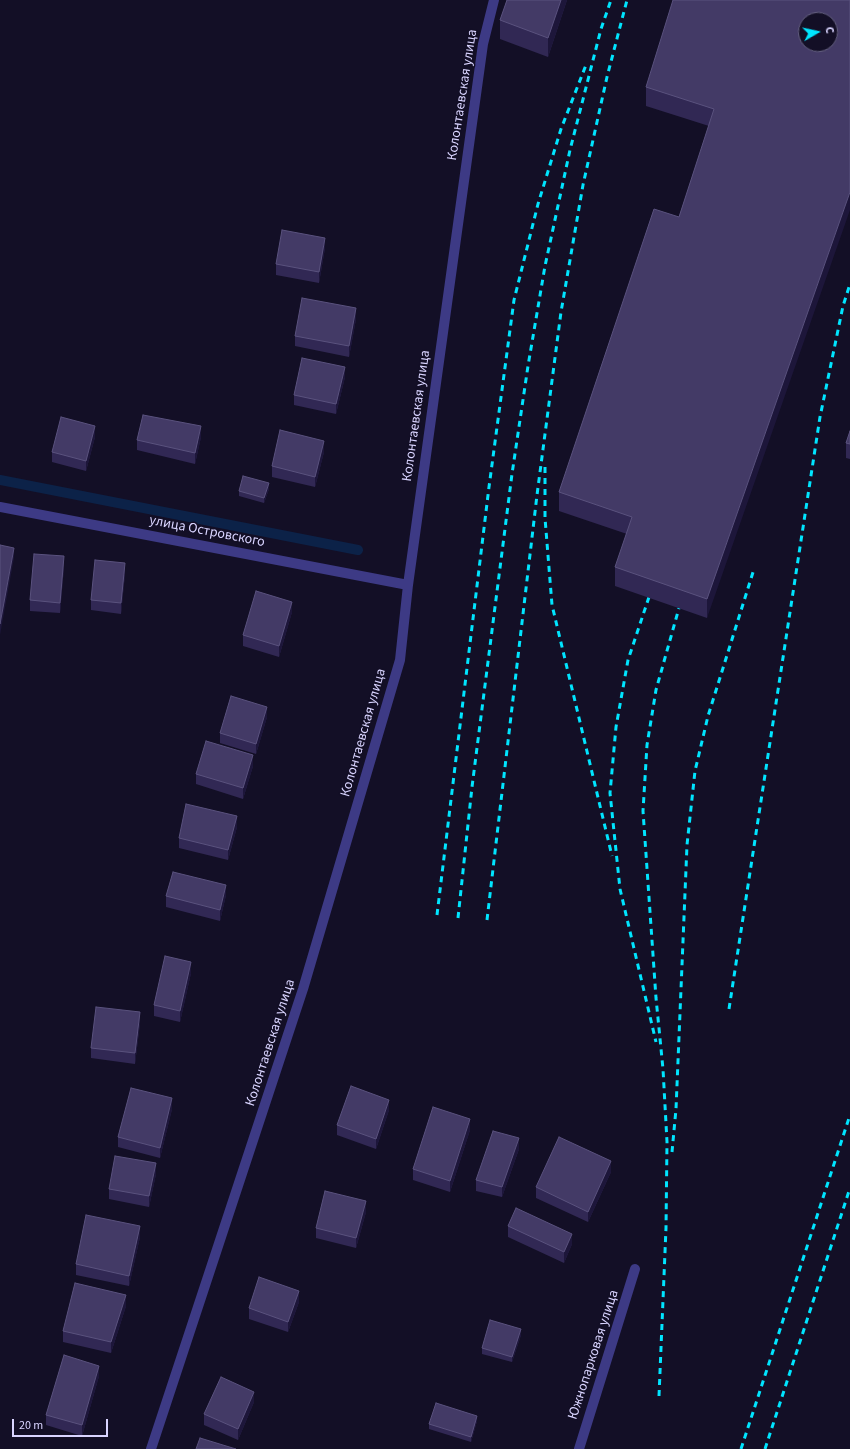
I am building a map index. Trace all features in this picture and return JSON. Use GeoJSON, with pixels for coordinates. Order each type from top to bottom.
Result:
{"type":"FeatureCollection","features":[{"type":"Feature","properties":{"kind":"street","name":"Колонтаевская улица"},"geometry":{"type":"LineString","coordinates":[[151,1449],[306,981],[400,660],[408,585],[483,44],[494,0]]}},
{"type":"Feature","properties":{"kind":"street","name":"улица Островского"},"geometry":{"type":"LineString","coordinates":[[0,507],[408,585]]}},
{"type":"Feature","properties":{"kind":"street","name":"Южнопарковая улица"},"geometry":{"type":"LineString","coordinates":[[579,1449],[635,1269]]}},
{"type":"Feature","properties":{"kind":"building"},"geometry":{"type":"Polygon","coordinates":[[[507,0],[561,0],[548,38],[500,20],[507,0]]]}},
{"type":"Feature","properties":{"kind":"building"},"geometry":{"type":"Polygon","coordinates":[[[673,0],[850,0],[850,192],[707,599],[615,567],[632,517],[559,492],[654,209],[679,217],[714,109],[646,87],[673,0]]]}},
{"type":"Feature","properties":{"kind":"building"},"geometry":{"type":"Polygon","coordinates":[[[282,230],[325,238],[319,272],[276,264],[282,230]]]}},
{"type":"Feature","properties":{"kind":"building"},"geometry":{"type":"Polygon","coordinates":[[[302,298],[356,308],[349,346],[295,336],[302,298]]]}},
{"type":"Feature","properties":{"kind":"building"},"geometry":{"type":"Polygon","coordinates":[[[302,358],[345,367],[336,404],[294,395],[302,358]]]}},
{"type":"Feature","properties":{"kind":"building"},"geometry":{"type":"Polygon","coordinates":[[[143,415],[201,426],[195,453],[137,440],[143,415]]]}},
{"type":"Feature","properties":{"kind":"building"},"geometry":{"type":"Polygon","coordinates":[[[61,417],[95,426],[86,461],[52,452],[61,417]]]}},
{"type":"Feature","properties":{"kind":"building"},"geometry":{"type":"Polygon","coordinates":[[[280,430],[324,441],[315,477],[272,466],[280,430]]]}},
{"type":"Feature","properties":{"kind":"building"},"geometry":{"type":"Polygon","coordinates":[[[850,431],[850,444],[846,443],[850,431]]]}},
{"type":"Feature","properties":{"kind":"building"},"geometry":{"type":"Polygon","coordinates":[[[243,476],[269,483],[264,498],[239,491],[243,476]]]}},
{"type":"Feature","properties":{"kind":"building"},"geometry":{"type":"Polygon","coordinates":[[[0,545],[14,548],[0,624],[0,545]]]}},
{"type":"Feature","properties":{"kind":"building"},"geometry":{"type":"Polygon","coordinates":[[[34,554],[64,556],[60,603],[30,600],[34,554]]]}},
{"type":"Feature","properties":{"kind":"building"},"geometry":{"type":"Polygon","coordinates":[[[95,560],[125,563],[121,603],[91,600],[95,560]]]}},
{"type":"Feature","properties":{"kind":"building"},"geometry":{"type":"Polygon","coordinates":[[[256,591],[292,602],[279,646],[243,635],[256,591]]]}},
{"type":"Feature","properties":{"kind":"building"},"geometry":{"type":"Polygon","coordinates":[[[231,696],[267,707],[256,744],[220,733],[231,696]]]}},
{"type":"Feature","properties":{"kind":"building"},"geometry":{"type":"Polygon","coordinates":[[[206,741],[253,755],[243,788],[196,774],[206,741]]]}},
{"type":"Feature","properties":{"kind":"building"},"geometry":{"type":"Polygon","coordinates":[[[186,804],[237,816],[228,850],[179,838],[186,804]]]}},
{"type":"Feature","properties":{"kind":"building"},"geometry":{"type":"Polygon","coordinates":[[[173,872],[226,885],[220,910],[166,896],[173,872]]]}},
{"type":"Feature","properties":{"kind":"building"},"geometry":{"type":"Polygon","coordinates":[[[165,956],[191,962],[180,1011],[154,1005],[165,956]]]}},
{"type":"Feature","properties":{"kind":"building"},"geometry":{"type":"Polygon","coordinates":[[[96,1007],[140,1012],[135,1053],[91,1048],[96,1007]]]}},
{"type":"Feature","properties":{"kind":"building"},"geometry":{"type":"Polygon","coordinates":[[[351,1086],[389,1100],[376,1139],[337,1125],[351,1086]]]}},
{"type":"Feature","properties":{"kind":"building"},"geometry":{"type":"Polygon","coordinates":[[[131,1088],[172,1098],[160,1148],[118,1137],[131,1088]]]}},
{"type":"Feature","properties":{"kind":"building"},"geometry":{"type":"Polygon","coordinates":[[[433,1107],[470,1119],[450,1181],[413,1169],[433,1107]]]}},
{"type":"Feature","properties":{"kind":"building"},"geometry":{"type":"Polygon","coordinates":[[[493,1131],[519,1138],[502,1187],[476,1180],[493,1131]]]}},
{"type":"Feature","properties":{"kind":"building"},"geometry":{"type":"Polygon","coordinates":[[[559,1137],[611,1161],[588,1212],[536,1187],[559,1137]]]}},
{"type":"Feature","properties":{"kind":"building"},"geometry":{"type":"Polygon","coordinates":[[[115,1156],[156,1163],[149,1196],[109,1189],[115,1156]]]}},
{"type":"Feature","properties":{"kind":"building"},"geometry":{"type":"Polygon","coordinates":[[[325,1191],[366,1201],[356,1238],[316,1228],[325,1191]]]}},
{"type":"Feature","properties":{"kind":"building"},"geometry":{"type":"Polygon","coordinates":[[[516,1208],[572,1234],[564,1252],[508,1226],[516,1208]]]}},
{"type":"Feature","properties":{"kind":"building"},"geometry":{"type":"Polygon","coordinates":[[[86,1215],[140,1226],[129,1276],[76,1264],[86,1215]]]}},
{"type":"Feature","properties":{"kind":"building"},"geometry":{"type":"Polygon","coordinates":[[[259,1277],[299,1291],[288,1322],[249,1308],[259,1277]]]}},
{"type":"Feature","properties":{"kind":"building"},"geometry":{"type":"Polygon","coordinates":[[[75,1283],[126,1295],[111,1342],[63,1331],[75,1283]]]}},
{"type":"Feature","properties":{"kind":"building"},"geometry":{"type":"Polygon","coordinates":[[[490,1320],[521,1329],[512,1357],[482,1348],[490,1320]]]}},
{"type":"Feature","properties":{"kind":"building"},"geometry":{"type":"Polygon","coordinates":[[[64,1355],[99,1366],[82,1425],[46,1415],[64,1355]]]}},
{"type":"Feature","properties":{"kind":"building"},"geometry":{"type":"Polygon","coordinates":[[[221,1377],[254,1392],[238,1429],[204,1414],[221,1377]]]}},
{"type":"Feature","properties":{"kind":"building"},"geometry":{"type":"Polygon","coordinates":[[[436,1403],[477,1416],[471,1437],[429,1424],[436,1403]]]}},
{"type":"Feature","properties":{"kind":"building"},"geometry":{"type":"Polygon","coordinates":[[[200,1438],[236,1449],[196,1449],[200,1438]]]}},
{"type":"Feature","properties":{"kind":"waterway"},"geometry":{"type":"LineString","coordinates":[[0,480],[358,550]]}},
{"type":"Feature","properties":{"kind":"railway"},"geometry":{"type":"LineString","coordinates":[[458,918],[472,787],[512,474],[528,366],[545,266],[570,150],[601,29],[611,0]]}},
{"type":"Feature","properties":{"kind":"railway"},"geometry":{"type":"LineString","coordinates":[[487,920],[537,495],[561,312],[583,185],[607,77],[627,0]]}},
{"type":"Feature","properties":{"kind":"railway"},"geometry":{"type":"LineString","coordinates":[[437,915],[489,487],[514,300],[538,204],[561,129],[586,65]]}},
{"type":"Feature","properties":{"kind":"railway"},"geometry":{"type":"LineString","coordinates":[[729,1009],[820,417],[843,306],[850,284]]}},
{"type":"Feature","properties":{"kind":"railway"},"geometry":{"type":"LineString","coordinates":[[545,467],[545,518],[552,605],[612,856]]}},
{"type":"Feature","properties":{"kind":"railway"},"geometry":{"type":"LineString","coordinates":[[672,1152],[676,1109],[687,845],[695,771],[708,716],[754,569]]}},
{"type":"Feature","properties":{"kind":"railway"},"geometry":{"type":"LineString","coordinates":[[649,597],[628,660],[616,727],[610,793],[620,889],[656,1042]]}},
{"type":"Feature","properties":{"kind":"railway"},"geometry":{"type":"LineString","coordinates":[[659,1396],[666,1228],[667,1142],[663,1069],[656,998],[643,811],[647,745],[656,690],[679,608]]}},
{"type":"Feature","properties":{"kind":"railway"},"geometry":{"type":"LineString","coordinates":[[741,1449],[850,1115]]}},
{"type":"Feature","properties":{"kind":"railway"},"geometry":{"type":"LineString","coordinates":[[765,1449],[850,1188]]}}]}
